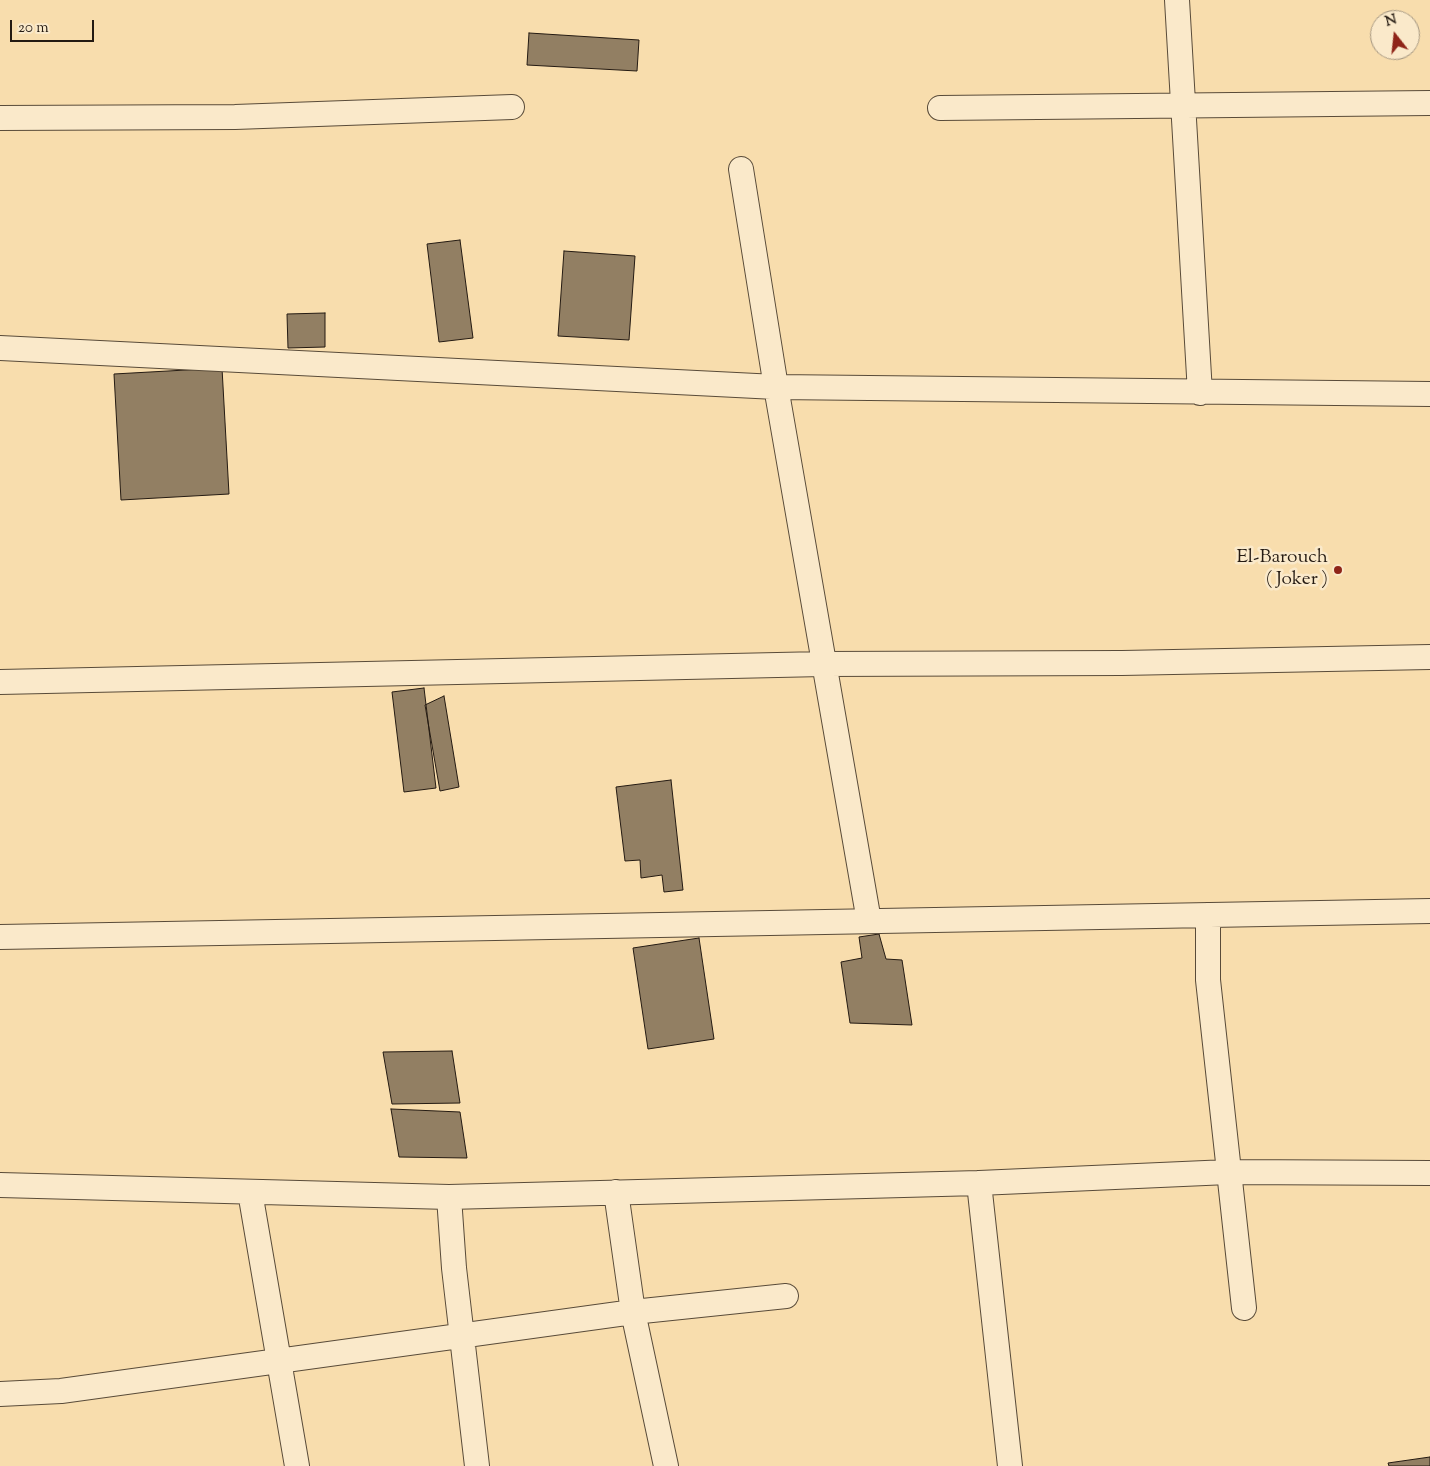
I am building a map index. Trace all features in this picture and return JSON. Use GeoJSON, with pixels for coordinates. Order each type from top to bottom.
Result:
{"type":"FeatureCollection","features":[{"type":"Feature","properties":{"kind":"street"},"geometry":{"type":"LineString","coordinates":[[1177,0],[1200,393]]}},
{"type":"Feature","properties":{"kind":"street"},"geometry":{"type":"LineString","coordinates":[[940,108],[1430,104]]}},
{"type":"Feature","properties":{"kind":"street"},"geometry":{"type":"LineString","coordinates":[[0,118],[235,117],[512,107]]}},
{"type":"Feature","properties":{"kind":"street"},"geometry":{"type":"LineString","coordinates":[[741,169],[776,388],[869,921]]}},
{"type":"Feature","properties":{"kind":"street"},"geometry":{"type":"LineString","coordinates":[[0,348],[776,388],[1430,394]]}},
{"type":"Feature","properties":{"kind":"street"},"geometry":{"type":"LineString","coordinates":[[0,682],[823,664],[1122,663],[1430,657]]}},
{"type":"Feature","properties":{"kind":"street"},"geometry":{"type":"LineString","coordinates":[[0,937],[1430,911]]}},
{"type":"Feature","properties":{"kind":"street"},"geometry":{"type":"LineString","coordinates":[[1208,915],[1208,980],[1244,1308]]}},
{"type":"Feature","properties":{"kind":"street"},"geometry":{"type":"LineString","coordinates":[[0,1185],[449,1197],[979,1184],[1228,1172],[1430,1173]]}},
{"type":"Feature","properties":{"kind":"street"},"geometry":{"type":"LineString","coordinates":[[979,1184],[1010,1466]]}},
{"type":"Feature","properties":{"kind":"street"},"geometry":{"type":"LineString","coordinates":[[250,1192],[297,1466]]}},
{"type":"Feature","properties":{"kind":"street"},"geometry":{"type":"LineString","coordinates":[[616,1192],[634,1312],[666,1466]]}},
{"type":"Feature","properties":{"kind":"street"},"geometry":{"type":"LineString","coordinates":[[449,1197],[454,1268],[477,1466]]}},
{"type":"Feature","properties":{"kind":"street"},"geometry":{"type":"LineString","coordinates":[[0,1394],[61,1391],[278,1363],[634,1312],[786,1296]]}},
{"type":"Feature","properties":{"kind":"building"},"geometry":{"type":"Polygon","coordinates":[[[529,33],[639,40],[637,71],[527,65],[529,33]]]}},
{"type":"Feature","properties":{"kind":"building"},"geometry":{"type":"Polygon","coordinates":[[[460,240],[473,338],[439,342],[427,244],[460,240]]]}},
{"type":"Feature","properties":{"kind":"building"},"geometry":{"type":"Polygon","coordinates":[[[564,251],[635,256],[629,340],[558,336],[564,251]]]}},
{"type":"Feature","properties":{"kind":"building"},"geometry":{"type":"Polygon","coordinates":[[[325,313],[325,347],[288,348],[287,314],[325,313]]]}},
{"type":"Feature","properties":{"kind":"building"},"geometry":{"type":"Polygon","coordinates":[[[222,368],[229,494],[121,500],[114,374],[222,368]]]}},
{"type":"Feature","properties":{"kind":"building"},"geometry":{"type":"Polygon","coordinates":[[[424,688],[436,788],[404,792],[392,692],[424,688]]]}},
{"type":"Feature","properties":{"kind":"building"},"geometry":{"type":"Polygon","coordinates":[[[444,696],[459,787],[440,791],[425,705],[444,696]]]}},
{"type":"Feature","properties":{"kind":"building"},"geometry":{"type":"Polygon","coordinates":[[[671,780],[683,890],[664,892],[662,875],[641,878],[640,860],[625,861],[616,787],[671,780]]]}},
{"type":"Feature","properties":{"kind":"building"},"geometry":{"type":"Polygon","coordinates":[[[879,934],[886,959],[902,960],[912,1025],[850,1023],[841,962],[862,958],[859,937],[879,934]]]}},
{"type":"Feature","properties":{"kind":"building"},"geometry":{"type":"Polygon","coordinates":[[[699,938],[714,1039],[648,1049],[633,948],[699,938]]]}},
{"type":"Feature","properties":{"kind":"building"},"geometry":{"type":"Polygon","coordinates":[[[452,1051],[460,1103],[392,1104],[383,1052],[452,1051]]]}},
{"type":"Feature","properties":{"kind":"building"},"geometry":{"type":"Polygon","coordinates":[[[391,1109],[460,1112],[467,1158],[399,1157],[391,1109]]]}},
{"type":"Feature","properties":{"kind":"building"},"geometry":{"type":"Polygon","coordinates":[[[1430,1457],[1430,1466],[1389,1466],[1388,1463],[1430,1457]]]}},
{"type":"Feature","properties":{"kind":"place","name":"El-Barouch ( Joker )"},"geometry":{"type":"Point","coordinates":[1338,570]}}]}
